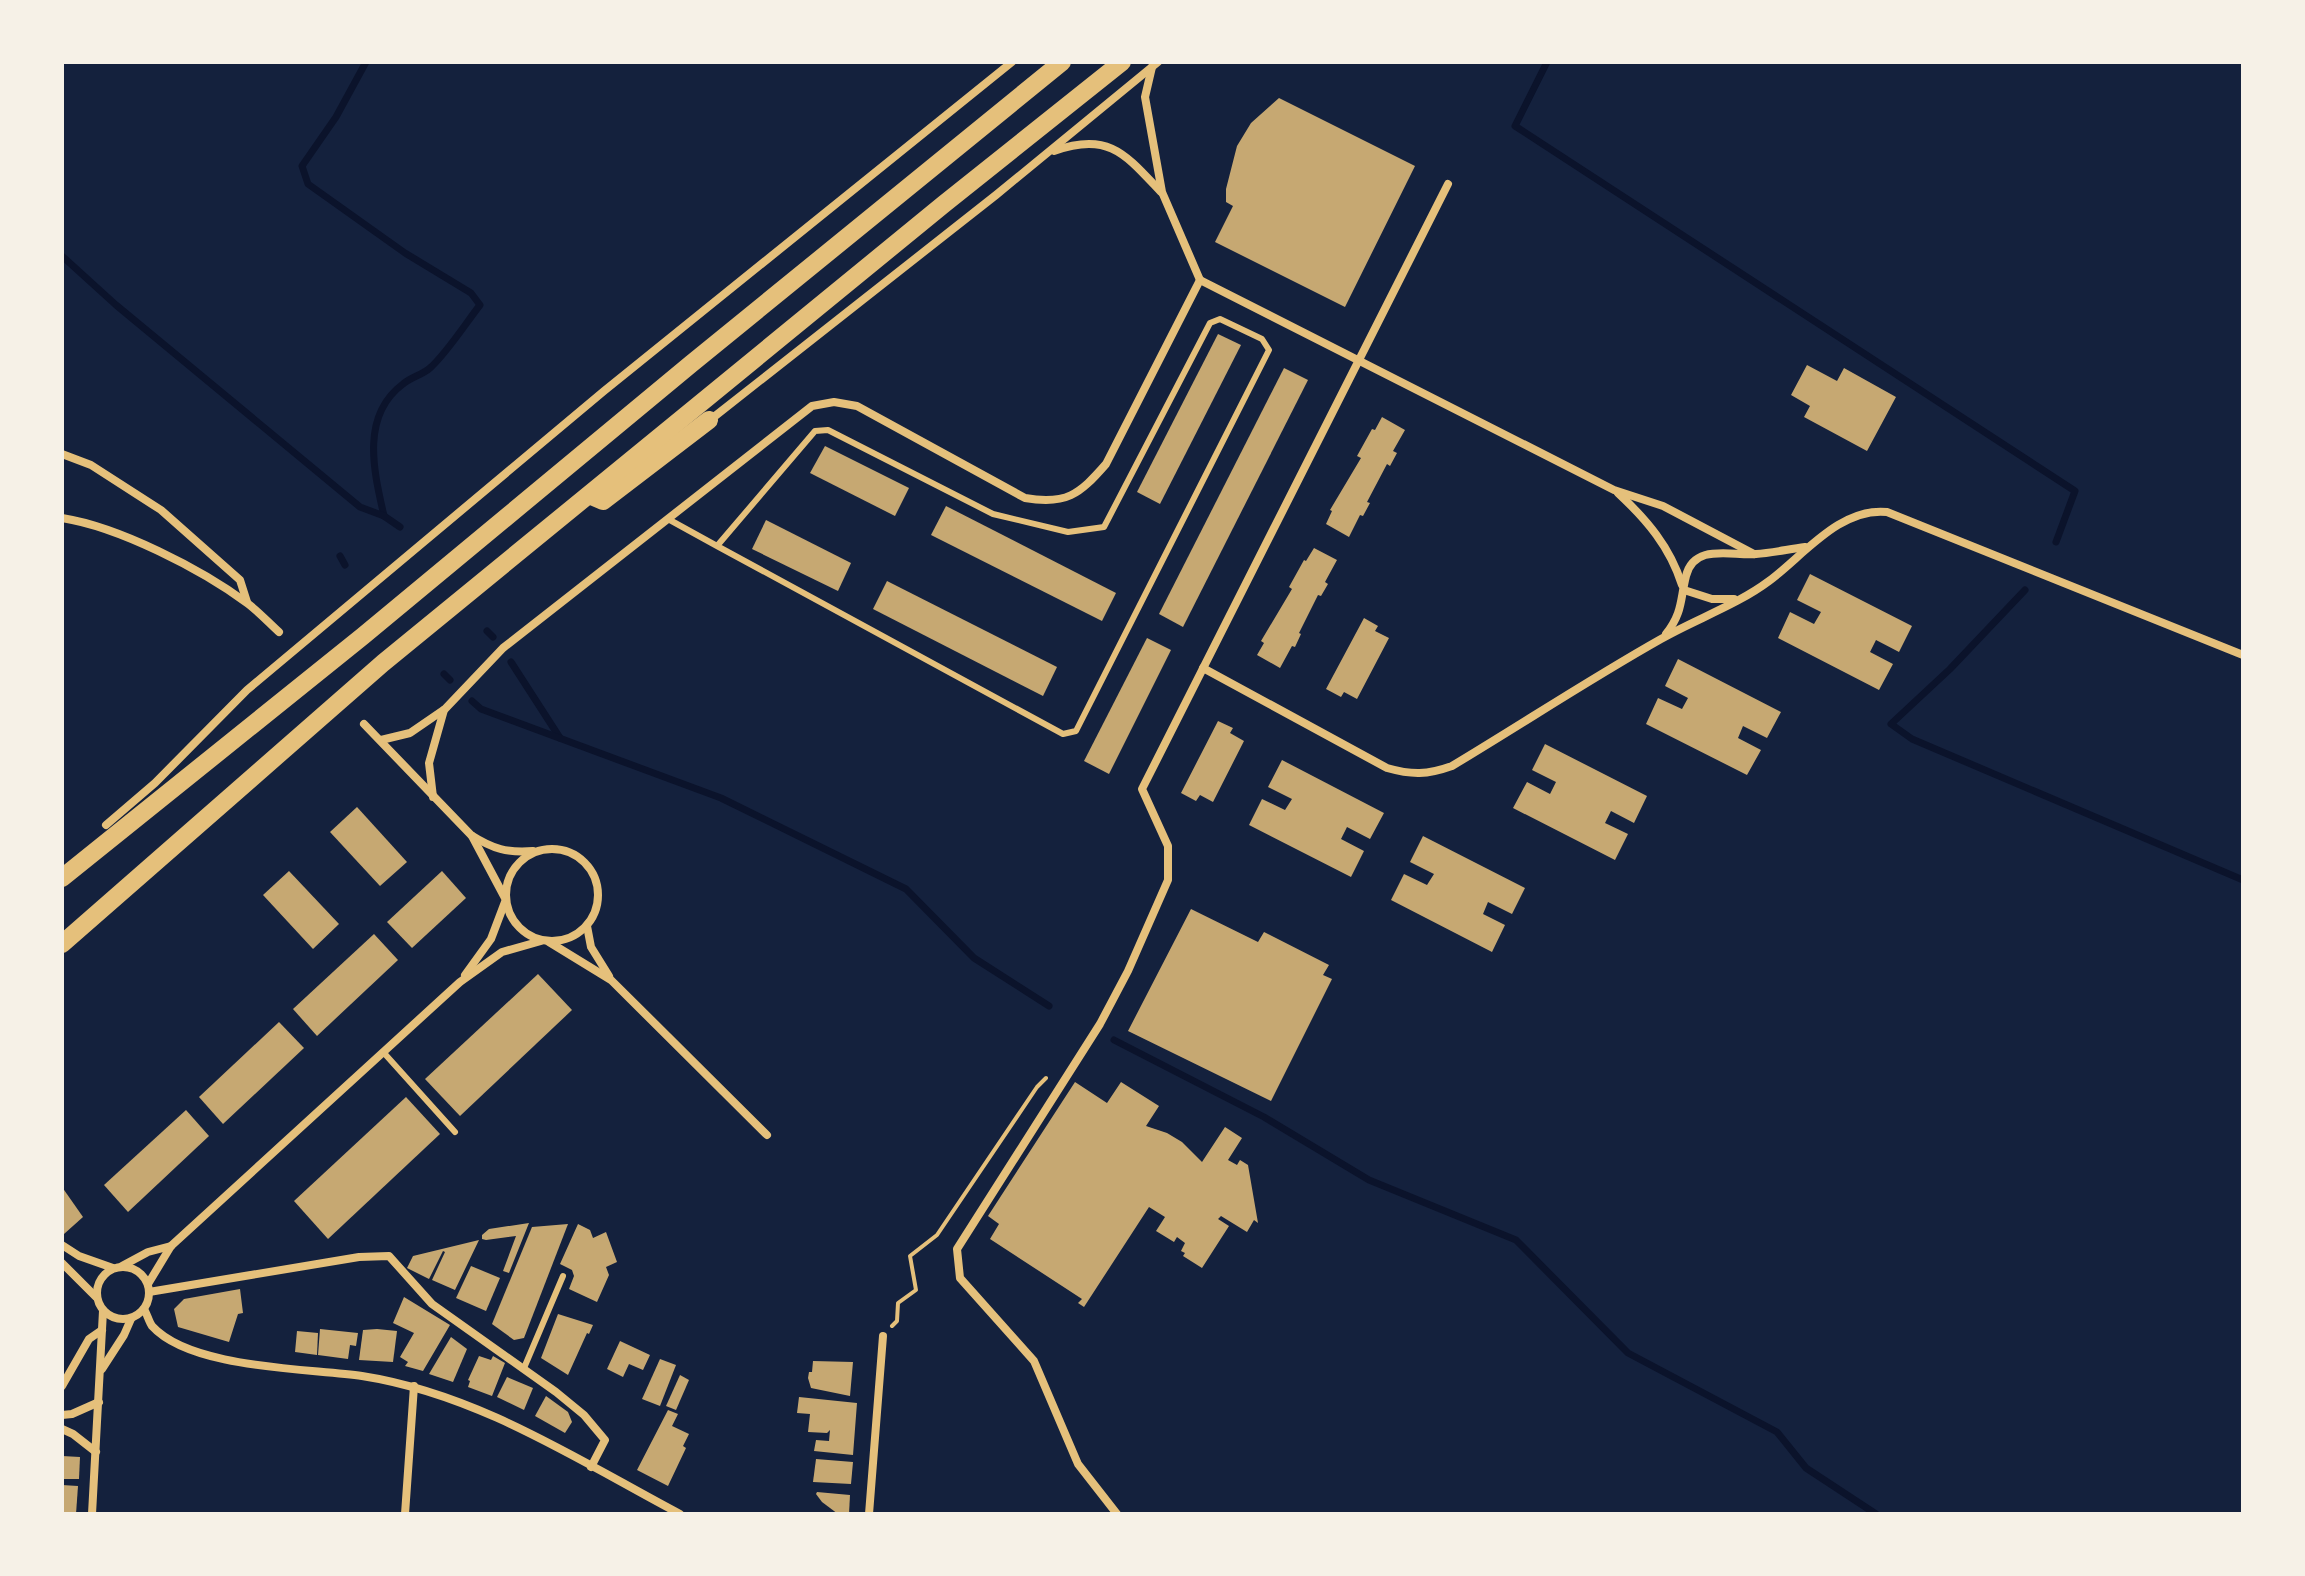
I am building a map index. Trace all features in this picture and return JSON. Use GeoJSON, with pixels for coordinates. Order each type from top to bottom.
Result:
{"type":"FeatureCollection","features":[{"type":"Feature","properties":{"kind":"highway"},"geometry":{"type":"LineString","coordinates":[[62,878],[105,834],[363,636],[1062,62]]}},
{"type":"Feature","properties":{"kind":"highway"},"geometry":{"type":"LineString","coordinates":[[62,944],[383,663],[1122,62]]}},
{"type":"Feature","properties":{"kind":"highway"},"geometry":{"type":"LineString","coordinates":[[589,495],[603,501],[709,420]]}},
{"type":"Feature","properties":{"kind":"street"},"geometry":{"type":"LineString","coordinates":[[105,834],[259,680],[604,391],[1012,62]]}},
{"type":"Feature","properties":{"kind":"street"},"geometry":{"type":"LineString","coordinates":[[709,420],[1155,64]]}},
{"type":"Feature","properties":{"kind":"street"},"geometry":{"type":"LineString","coordinates":[[1155,64],[1145,97],[1162,192],[1200,280],[1614,490],[1663,506],[1754,554]]}},
{"type":"Feature","properties":{"kind":"street"},"geometry":{"type":"LineString","coordinates":[[1046,154],[1069,146],[1101,144],[1125,154],[1162,192]]}},
{"type":"Feature","properties":{"kind":"street"},"geometry":{"type":"LineString","coordinates":[[1117,1514],[1078,1464],[1034,1361],[960,1278],[957,1249],[1100,1024],[1128,971],[1168,880],[1168,846],[1142,789],[1448,184]]}},
{"type":"Feature","properties":{"kind":"street"},"geometry":{"type":"LineString","coordinates":[[381,740],[410,733],[445,709],[503,648],[812,406],[834,402],[857,406],[1025,498],[1046,502],[1067,499],[1088,485],[1106,464],[1200,280]]}},
{"type":"Feature","properties":{"kind":"street"},"geometry":{"type":"LineString","coordinates":[[62,454],[91,465],[161,510],[240,580],[248,603]]}},
{"type":"Feature","properties":{"kind":"street"},"geometry":{"type":"LineString","coordinates":[[1614,490],[1639,512],[1670,553],[1684,590]]}},
{"type":"Feature","properties":{"kind":"street"},"geometry":{"type":"LineString","coordinates":[[1203,668],[1387,768],[1411,775],[1430,774],[1452,766],[1663,638],[1769,582],[1807,546],[1857,515],[1871,511],[1887,512],[2243,655]]}},
{"type":"Feature","properties":{"kind":"street"},"geometry":{"type":"LineString","coordinates":[[62,518],[123,536],[180,562],[248,603],[279,632]]}},
{"type":"Feature","properties":{"kind":"street"},"geometry":{"type":"LineString","coordinates":[[1663,638],[1679,614],[1691,563],[1701,556],[1716,552],[1754,554],[1807,546]]}},
{"type":"Feature","properties":{"kind":"street"},"geometry":{"type":"LineString","coordinates":[[1684,590],[1712,599],[1737,599]]}},
{"type":"Feature","properties":{"kind":"street"},"geometry":{"type":"LineString","coordinates":[[433,797],[429,763],[445,709]]}},
{"type":"Feature","properties":{"kind":"street"},"geometry":{"type":"LineString","coordinates":[[364,724],[471,835],[489,847],[509,853],[552,849],[567,851],[580,859],[591,870],[597,883],[595,913],[587,926],[563,941],[545,941],[502,952],[460,982],[171,1246],[148,1288],[144,1309],[151,1325],[180,1346],[241,1363],[361,1376],[414,1386],[483,1410],[680,1514]]}},
{"type":"Feature","properties":{"kind":"street"},"geometry":{"type":"LineString","coordinates":[[471,835],[512,919],[524,933],[545,941],[611,980]]}},
{"type":"Feature","properties":{"kind":"street"},"geometry":{"type":"LineString","coordinates":[[460,982],[491,939],[513,869],[524,858],[538,851]]}},
{"type":"Feature","properties":{"kind":"street"},"geometry":{"type":"LineString","coordinates":[[587,926],[591,947],[611,980],[767,1135]]}},
{"type":"Feature","properties":{"kind":"street"},"geometry":{"type":"LineString","coordinates":[[62,1245],[79,1256],[117,1267],[133,1268],[142,1275],[148,1288]]}},
{"type":"Feature","properties":{"kind":"street"},"geometry":{"type":"LineString","coordinates":[[96,1297],[97,1285],[103,1275],[148,1252],[171,1246]]}},
{"type":"Feature","properties":{"kind":"street"},"geometry":{"type":"LineString","coordinates":[[148,1288],[359,1257],[389,1256],[432,1304],[524,1368],[584,1415],[605,1440],[591,1467]]}},
{"type":"Feature","properties":{"kind":"street"},"geometry":{"type":"LineString","coordinates":[[62,1263],[96,1297],[103,1311],[111,1317],[131,1319]]}},
{"type":"Feature","properties":{"kind":"street"},"geometry":{"type":"LineString","coordinates":[[101,1370],[131,1319],[144,1309]]}},
{"type":"Feature","properties":{"kind":"street"},"geometry":{"type":"LineString","coordinates":[[92,1514],[103,1311]]}},
{"type":"Feature","properties":{"kind":"street"},"geometry":{"type":"LineString","coordinates":[[62,1386],[89,1339],[102,1330]]}},
{"type":"Feature","properties":{"kind":"street"},"geometry":{"type":"LineString","coordinates":[[869,1514],[883,1336]]}},
{"type":"Feature","properties":{"kind":"street"},"geometry":{"type":"LineString","coordinates":[[405,1514],[414,1386]]}},
{"type":"Feature","properties":{"kind":"street"},"geometry":{"type":"LineString","coordinates":[[62,1415],[99,1402]]}},
{"type":"Feature","properties":{"kind":"street"},"geometry":{"type":"LineString","coordinates":[[62,1429],[96,1452]]}},
{"type":"Feature","properties":{"kind":"lane"},"geometry":{"type":"LineString","coordinates":[[668,519],[717,546],[1063,734],[1076,731],[1269,350],[1262,339],[1220,319],[1210,323],[1104,527],[1068,532],[993,514],[828,430],[815,431],[717,546]]}},
{"type":"Feature","properties":{"kind":"lane"},"geometry":{"type":"LineString","coordinates":[[384,1053],[455,1132]]}},
{"type":"Feature","properties":{"kind":"lane"},"geometry":{"type":"LineString","coordinates":[[524,1368],[563,1276]]}},
{"type":"Feature","properties":{"kind":"path"},"geometry":{"type":"LineString","coordinates":[[883,1336],[897,1321],[898,1303],[916,1290],[910,1256],[937,1235],[1037,1087],[1048,1076]]}},
{"type":"Feature","properties":{"kind":"building"},"geometry":{"type":"Polygon","coordinates":[[[1279,98],[1415,166],[1345,307],[1215,242],[1233,206],[1226,202],[1226,189],[1237,146],[1251,123],[1279,98]]]}},
{"type":"Feature","properties":{"kind":"building"},"geometry":{"type":"Polygon","coordinates":[[[1218,334],[1241,345],[1160,504],[1137,492],[1218,334]]]}},
{"type":"Feature","properties":{"kind":"building"},"geometry":{"type":"Polygon","coordinates":[[[1807,365],[1837,381],[1844,368],[1896,397],[1867,451],[1804,417],[1810,406],[1791,395],[1807,365]]]}},
{"type":"Feature","properties":{"kind":"building"},"geometry":{"type":"Polygon","coordinates":[[[1284,368],[1308,380],[1183,627],[1159,614],[1284,368]]]}},
{"type":"Feature","properties":{"kind":"building"},"geometry":{"type":"Polygon","coordinates":[[[1382,417],[1405,430],[1393,451],[1397,453],[1390,466],[1387,464],[1367,502],[1370,503],[1349,537],[1326,524],[1330,510],[1361,458],[1357,456],[1382,417]]]}},
{"type":"Feature","properties":{"kind":"building"},"geometry":{"type":"Polygon","coordinates":[[[825,446],[909,488],[895,516],[810,473],[825,446]]]}},
{"type":"Feature","properties":{"kind":"building"},"geometry":{"type":"Polygon","coordinates":[[[946,506],[1116,593],[1102,621],[931,535],[946,506]]]}},
{"type":"Feature","properties":{"kind":"building"},"geometry":{"type":"Polygon","coordinates":[[[766,520],[851,563],[838,591],[752,549],[766,520]]]}},
{"type":"Feature","properties":{"kind":"building"},"geometry":{"type":"Polygon","coordinates":[[[1314,548],[1337,560],[1325,582],[1328,584],[1321,596],[1318,595],[1299,633],[1295,647],[1292,646],[1280,668],[1257,655],[1264,643],[1261,641],[1292,589],[1289,587],[1314,548]]]}},
{"type":"Feature","properties":{"kind":"building"},"geometry":{"type":"Polygon","coordinates":[[[1810,574],[1912,626],[1899,652],[1876,640],[1870,652],[1893,664],[1879,690],[1778,638],[1790,612],[1814,624],[1821,612],[1797,600],[1810,574]]]}},
{"type":"Feature","properties":{"kind":"building"},"geometry":{"type":"Polygon","coordinates":[[[887,581],[1057,667],[1043,696],[873,609],[887,581]]]}},
{"type":"Feature","properties":{"kind":"building"},"geometry":{"type":"Polygon","coordinates":[[[1364,618],[1378,626],[1375,631],[1389,638],[1357,699],[1344,692],[1341,697],[1326,689],[1364,618]]]}},
{"type":"Feature","properties":{"kind":"building"},"geometry":{"type":"Polygon","coordinates":[[[1147,638],[1171,650],[1109,774],[1084,761],[1147,638]]]}},
{"type":"Feature","properties":{"kind":"building"},"geometry":{"type":"Polygon","coordinates":[[[1678,659],[1781,712],[1767,738],[1743,726],[1738,738],[1761,750],[1747,775],[1646,724],[1658,698],[1682,709],[1688,698],[1665,686],[1678,659]]]}},
{"type":"Feature","properties":{"kind":"building"},"geometry":{"type":"Polygon","coordinates":[[[1218,721],[1233,728],[1230,733],[1244,741],[1213,802],[1200,795],[1196,801],[1181,793],[1218,721]]]}},
{"type":"Feature","properties":{"kind":"building"},"geometry":{"type":"Polygon","coordinates":[[[1545,744],[1647,796],[1634,823],[1611,811],[1605,823],[1628,834],[1615,860],[1513,808],[1527,782],[1550,794],[1556,782],[1532,770],[1545,744]]]}},
{"type":"Feature","properties":{"kind":"building"},"geometry":{"type":"Polygon","coordinates":[[[1282,760],[1384,813],[1370,839],[1347,827],[1341,839],[1364,851],[1351,877],[1249,825],[1262,799],[1285,810],[1292,799],[1268,787],[1282,760]]]}},
{"type":"Feature","properties":{"kind":"building"},"geometry":{"type":"Polygon","coordinates":[[[357,807],[407,862],[380,886],[330,832],[357,807]]]}},
{"type":"Feature","properties":{"kind":"building"},"geometry":{"type":"Polygon","coordinates":[[[1423,836],[1525,888],[1512,914],[1488,902],[1483,914],[1505,925],[1492,952],[1391,900],[1404,874],[1427,885],[1434,874],[1410,862],[1423,836]]]}},
{"type":"Feature","properties":{"kind":"building"},"geometry":{"type":"Polygon","coordinates":[[[289,871],[339,924],[313,949],[263,895],[289,871]]]}},
{"type":"Feature","properties":{"kind":"building"},"geometry":{"type":"Polygon","coordinates":[[[442,871],[466,898],[412,948],[387,922],[442,871]]]}},
{"type":"Feature","properties":{"kind":"building"},"geometry":{"type":"Polygon","coordinates":[[[1191,909],[1258,942],[1264,932],[1329,965],[1323,975],[1332,979],[1271,1101],[1128,1031],[1191,909]]]}},
{"type":"Feature","properties":{"kind":"building"},"geometry":{"type":"Polygon","coordinates":[[[374,934],[398,960],[317,1036],[293,1009],[374,934]]]}},
{"type":"Feature","properties":{"kind":"building"},"geometry":{"type":"Polygon","coordinates":[[[538,974],[572,1010],[460,1116],[425,1079],[538,974]]]}},
{"type":"Feature","properties":{"kind":"building"},"geometry":{"type":"Polygon","coordinates":[[[279,1022],[304,1048],[223,1124],[199,1097],[279,1022]]]}},
{"type":"Feature","properties":{"kind":"building"},"geometry":{"type":"Polygon","coordinates":[[[1075,1082],[1107,1103],[1121,1082],[1159,1106],[1146,1126],[1182,1142],[1202,1162],[1225,1127],[1242,1138],[1228,1160],[1237,1165],[1240,1160],[1248,1165],[1258,1223],[1254,1220],[1247,1232],[1221,1216],[1218,1219],[1229,1226],[1202,1268],[1183,1256],[1185,1253],[1181,1251],[1185,1243],[1177,1237],[1174,1242],[1156,1231],[1165,1217],[1149,1207],[1084,1307],[1078,1303],[1082,1299],[990,1239],[999,1224],[988,1216],[1075,1082]]]}},
{"type":"Feature","properties":{"kind":"building"},"geometry":{"type":"Polygon","coordinates":[[[406,1097],[440,1134],[328,1239],[294,1201],[406,1097]]]}},
{"type":"Feature","properties":{"kind":"building"},"geometry":{"type":"Polygon","coordinates":[[[186,1110],[209,1136],[128,1212],[104,1185],[186,1110]]]}},
{"type":"Feature","properties":{"kind":"building"},"geometry":{"type":"Polygon","coordinates":[[[62,1187],[83,1217],[64,1234],[62,1232],[62,1187]]]}},
{"type":"Feature","properties":{"kind":"building"},"geometry":{"type":"Polygon","coordinates":[[[529,1223],[509,1273],[503,1271],[516,1236],[486,1240],[482,1239],[482,1235],[489,1229],[529,1223]]]}},
{"type":"Feature","properties":{"kind":"building"},"geometry":{"type":"Polygon","coordinates":[[[568,1224],[524,1338],[514,1340],[492,1324],[532,1227],[568,1224]]]}},
{"type":"Feature","properties":{"kind":"building"},"geometry":{"type":"Polygon","coordinates":[[[578,1224],[590,1230],[593,1238],[606,1232],[617,1262],[606,1267],[609,1275],[597,1302],[569,1289],[574,1276],[572,1270],[560,1264],[578,1224]]]}},
{"type":"Feature","properties":{"kind":"building"},"geometry":{"type":"Polygon","coordinates":[[[479,1240],[455,1290],[432,1280],[443,1251],[429,1279],[407,1268],[413,1256],[479,1240]]]}},
{"type":"Feature","properties":{"kind":"building"},"geometry":{"type":"Polygon","coordinates":[[[471,1266],[500,1278],[486,1311],[456,1298],[471,1266]]]}},
{"type":"Feature","properties":{"kind":"building"},"geometry":{"type":"Polygon","coordinates":[[[240,1289],[243,1313],[238,1314],[229,1342],[178,1327],[174,1309],[184,1299],[240,1289]]]}},
{"type":"Feature","properties":{"kind":"building"},"geometry":{"type":"Polygon","coordinates":[[[404,1297],[450,1325],[423,1371],[405,1366],[408,1362],[400,1357],[414,1333],[393,1323],[404,1297]]]}},
{"type":"Feature","properties":{"kind":"building"},"geometry":{"type":"Polygon","coordinates":[[[558,1314],[593,1325],[568,1375],[541,1358],[558,1314]]]}},
{"type":"Feature","properties":{"kind":"building"},"geometry":{"type":"Polygon","coordinates":[[[320,1329],[358,1333],[356,1346],[350,1345],[348,1359],[318,1355],[320,1329]]]}},
{"type":"Feature","properties":{"kind":"building"},"geometry":{"type":"Polygon","coordinates":[[[363,1330],[397,1331],[393,1362],[359,1360],[363,1330]]]}},
{"type":"Feature","properties":{"kind":"building"},"geometry":{"type":"Polygon","coordinates":[[[297,1331],[318,1333],[317,1355],[295,1352],[297,1331]]]}},
{"type":"Feature","properties":{"kind":"building"},"geometry":{"type":"Polygon","coordinates":[[[451,1337],[467,1349],[453,1382],[429,1374],[451,1337]]]}},
{"type":"Feature","properties":{"kind":"building"},"geometry":{"type":"Polygon","coordinates":[[[620,1341],[650,1355],[643,1370],[629,1364],[623,1377],[607,1369],[620,1341]]]}},
{"type":"Feature","properties":{"kind":"building"},"geometry":{"type":"Polygon","coordinates":[[[479,1356],[491,1360],[493,1356],[505,1363],[492,1396],[468,1387],[479,1356]]]}},
{"type":"Feature","properties":{"kind":"building"},"geometry":{"type":"Polygon","coordinates":[[[660,1359],[676,1365],[660,1406],[642,1399],[660,1359]]]}},
{"type":"Feature","properties":{"kind":"building"},"geometry":{"type":"Polygon","coordinates":[[[813,1361],[853,1362],[850,1396],[811,1388],[808,1378],[813,1361]]]}},
{"type":"Feature","properties":{"kind":"building"},"geometry":{"type":"Polygon","coordinates":[[[680,1375],[689,1380],[676,1410],[666,1406],[680,1375]]]}},
{"type":"Feature","properties":{"kind":"building"},"geometry":{"type":"Polygon","coordinates":[[[507,1377],[533,1388],[524,1410],[497,1397],[507,1377]]]}},
{"type":"Feature","properties":{"kind":"building"},"geometry":{"type":"Polygon","coordinates":[[[546,1396],[568,1412],[572,1422],[565,1433],[535,1416],[546,1396]]]}},
{"type":"Feature","properties":{"kind":"building"},"geometry":{"type":"Polygon","coordinates":[[[799,1397],[857,1403],[853,1455],[814,1451],[816,1440],[829,1441],[830,1430],[827,1433],[808,1432],[810,1414],[797,1413],[799,1397]]]}},
{"type":"Feature","properties":{"kind":"building"},"geometry":{"type":"Polygon","coordinates":[[[668,1410],[678,1414],[672,1426],[689,1434],[683,1446],[686,1448],[668,1486],[637,1470],[668,1410]]]}},
{"type":"Feature","properties":{"kind":"building"},"geometry":{"type":"Polygon","coordinates":[[[62,1456],[80,1457],[79,1479],[62,1479],[62,1456]]]}},
{"type":"Feature","properties":{"kind":"building"},"geometry":{"type":"Polygon","coordinates":[[[816,1459],[853,1462],[851,1484],[813,1482],[816,1459]]]}},
{"type":"Feature","properties":{"kind":"building"},"geometry":{"type":"Polygon","coordinates":[[[62,1485],[78,1486],[76,1514],[62,1514],[62,1485]]]}},
{"type":"Feature","properties":{"kind":"building"},"geometry":{"type":"Polygon","coordinates":[[[817,1492],[850,1495],[849,1514],[838,1514],[822,1502],[817,1492]]]}},
{"type":"Feature","properties":{"kind":"waterway"},"geometry":{"type":"LineString","coordinates":[[366,62],[336,117],[302,166],[308,184],[405,253],[471,293],[480,305],[436,362],[403,384],[389,397],[380,412],[375,428],[374,463],[384,516]]}},
{"type":"Feature","properties":{"kind":"waterway"},"geometry":{"type":"LineString","coordinates":[[1547,62],[1515,126],[2075,491],[2056,542]]}},
{"type":"Feature","properties":{"kind":"waterway"},"geometry":{"type":"LineString","coordinates":[[62,256],[116,305],[360,507],[384,516],[400,527]]}},
{"type":"Feature","properties":{"kind":"waterway"},"geometry":{"type":"LineString","coordinates":[[340,556],[345,565]]}},
{"type":"Feature","properties":{"kind":"waterway"},"geometry":{"type":"LineString","coordinates":[[2025,590],[1950,669],[1891,724],[1912,739],[2243,880]]}},
{"type":"Feature","properties":{"kind":"waterway"},"geometry":{"type":"LineString","coordinates":[[487,631],[493,637]]}},
{"type":"Feature","properties":{"kind":"waterway"},"geometry":{"type":"LineString","coordinates":[[511,662],[560,738]]}},
{"type":"Feature","properties":{"kind":"waterway"},"geometry":{"type":"LineString","coordinates":[[444,674],[450,680]]}},
{"type":"Feature","properties":{"kind":"waterway"},"geometry":{"type":"LineString","coordinates":[[472,701],[481,709],[721,798],[906,889],[974,958],[1049,1006]]}},
{"type":"Feature","properties":{"kind":"waterway"},"geometry":{"type":"LineString","coordinates":[[1114,1040],[1264,1117],[1369,1180],[1516,1240],[1628,1353],[1777,1432],[1806,1468],[1876,1514]]}}]}
